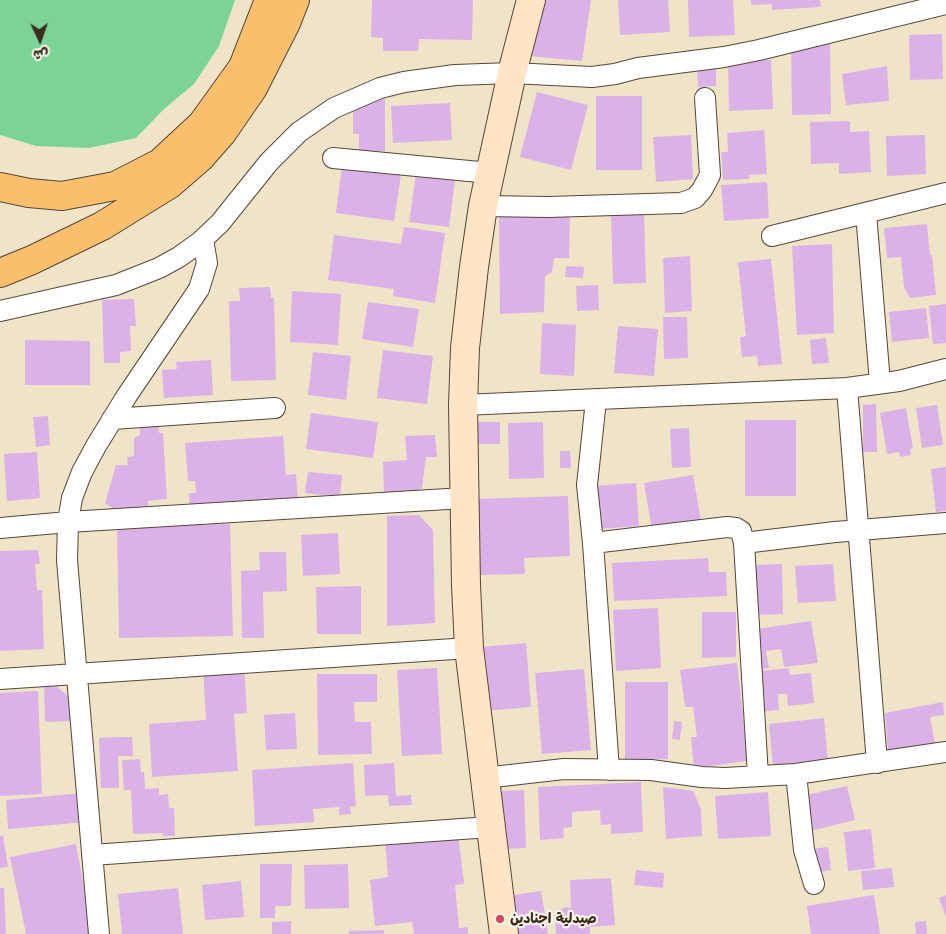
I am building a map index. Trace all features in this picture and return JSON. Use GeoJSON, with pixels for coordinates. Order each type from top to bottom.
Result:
{"type":"FeatureCollection","features":[{"type":"Feature","properties":{"kind":"highway"},"geometry":{"type":"LineString","coordinates":[[0,188],[62,196],[115,186],[160,163],[202,124],[243,67],[269,0]]}},
{"type":"Feature","properties":{"kind":"highway"},"geometry":{"type":"LineString","coordinates":[[0,273],[102,226],[163,188],[200,158],[222,133],[253,88],[286,23],[294,0]]}},
{"type":"Feature","properties":{"kind":"highway"},"geometry":{"type":"LineString","coordinates":[[0,256],[69,242]]}},
{"type":"Feature","properties":{"kind":"main road"},"geometry":{"type":"LineString","coordinates":[[504,934],[468,648],[462,405],[465,348],[483,206],[512,73],[531,0]]}},
{"type":"Feature","properties":{"kind":"street"},"geometry":{"type":"LineString","coordinates":[[0,311],[116,285],[179,258],[220,223],[283,146],[299,132],[334,108],[356,97],[404,82],[455,75],[512,73],[592,77],[638,68],[724,57],[769,48],[946,4]]}},
{"type":"Feature","properties":{"kind":"street"},"geometry":{"type":"LineString","coordinates":[[483,206],[548,208],[681,203],[694,198],[702,190],[710,175],[705,98]]}},
{"type":"Feature","properties":{"kind":"street"},"geometry":{"type":"LineString","coordinates":[[333,158],[490,172]]}},
{"type":"Feature","properties":{"kind":"street"},"geometry":{"type":"LineString","coordinates":[[772,236],[946,193]]}},
{"type":"Feature","properties":{"kind":"street"},"geometry":{"type":"LineString","coordinates":[[866,213],[880,383]]}},
{"type":"Feature","properties":{"kind":"street"},"geometry":{"type":"LineString","coordinates":[[99,934],[66,560],[68,522],[72,498],[82,472],[112,419],[198,289],[207,263],[204,245],[200,242]]}},
{"type":"Feature","properties":{"kind":"street"},"geometry":{"type":"LineString","coordinates":[[462,405],[847,388],[898,380],[946,369]]}},
{"type":"Feature","properties":{"kind":"street"},"geometry":{"type":"LineString","coordinates":[[847,388],[877,762]]}},
{"type":"Feature","properties":{"kind":"street"},"geometry":{"type":"LineString","coordinates":[[596,400],[587,485],[593,543],[609,770]]}},
{"type":"Feature","properties":{"kind":"street"},"geometry":{"type":"LineString","coordinates":[[112,419],[275,408]]}},
{"type":"Feature","properties":{"kind":"street"},"geometry":{"type":"LineString","coordinates":[[0,528],[68,522],[464,498]]}},
{"type":"Feature","properties":{"kind":"street"},"geometry":{"type":"LineString","coordinates":[[744,543],[858,530],[946,523]]}},
{"type":"Feature","properties":{"kind":"street"},"geometry":{"type":"LineString","coordinates":[[593,543],[727,528],[736,528],[741,531],[744,543],[758,776]]}},
{"type":"Feature","properties":{"kind":"street"},"geometry":{"type":"LineString","coordinates":[[0,679],[468,648]]}},
{"type":"Feature","properties":{"kind":"street"},"geometry":{"type":"LineString","coordinates":[[484,778],[564,769],[651,770],[718,778],[796,774],[946,752]]}},
{"type":"Feature","properties":{"kind":"street"},"geometry":{"type":"LineString","coordinates":[[796,774],[804,850],[814,884]]}},
{"type":"Feature","properties":{"kind":"street"},"geometry":{"type":"LineString","coordinates":[[92,854],[490,827]]}},
{"type":"Feature","properties":{"kind":"green space"},"geometry":{"type":"Polygon","coordinates":[[[0,0],[235,0],[219,46],[194,84],[164,109],[136,138],[89,148],[36,146],[0,135],[0,0]]]}},
{"type":"Feature","properties":{"kind":"building"},"geometry":{"type":"Polygon","coordinates":[[[372,0],[473,0],[472,40],[419,39],[418,51],[383,51],[383,38],[371,37],[372,0]]]}},
{"type":"Feature","properties":{"kind":"building"},"geometry":{"type":"Polygon","coordinates":[[[543,0],[591,0],[582,61],[529,56],[543,0]]]}},
{"type":"Feature","properties":{"kind":"building"},"geometry":{"type":"Polygon","coordinates":[[[618,0],[668,0],[670,32],[620,35],[618,0]]]}},
{"type":"Feature","properties":{"kind":"building"},"geometry":{"type":"Polygon","coordinates":[[[688,0],[733,0],[735,35],[689,37],[688,0]]]}},
{"type":"Feature","properties":{"kind":"building"},"geometry":{"type":"Polygon","coordinates":[[[751,0],[820,0],[821,7],[772,10],[772,4],[751,5],[751,0]]]}},
{"type":"Feature","properties":{"kind":"building"},"geometry":{"type":"Polygon","coordinates":[[[942,34],[943,79],[910,80],[909,35],[942,34]]]}},
{"type":"Feature","properties":{"kind":"building"},"geometry":{"type":"Polygon","coordinates":[[[830,44],[831,114],[792,115],[791,45],[830,44]]]}},
{"type":"Feature","properties":{"kind":"building"},"geometry":{"type":"Polygon","coordinates":[[[771,60],[773,109],[729,111],[728,62],[771,60]]]}},
{"type":"Feature","properties":{"kind":"building"},"geometry":{"type":"Polygon","coordinates":[[[887,66],[889,101],[846,105],[842,74],[887,66]]]}},
{"type":"Feature","properties":{"kind":"building"},"geometry":{"type":"Polygon","coordinates":[[[716,67],[716,86],[698,87],[697,68],[716,67]]]}},
{"type":"Feature","properties":{"kind":"building"},"geometry":{"type":"Polygon","coordinates":[[[537,92],[588,105],[571,170],[520,157],[537,92]]]}},
{"type":"Feature","properties":{"kind":"building"},"geometry":{"type":"Polygon","coordinates":[[[596,96],[642,96],[642,170],[596,170],[596,96]]]}},
{"type":"Feature","properties":{"kind":"building"},"geometry":{"type":"Polygon","coordinates":[[[385,99],[385,151],[359,151],[359,134],[353,134],[353,100],[385,99]]]}},
{"type":"Feature","properties":{"kind":"building"},"geometry":{"type":"Polygon","coordinates":[[[450,103],[452,140],[393,143],[391,106],[450,103]]]}},
{"type":"Feature","properties":{"kind":"building"},"geometry":{"type":"Polygon","coordinates":[[[850,121],[850,132],[869,131],[871,172],[839,174],[839,163],[811,164],[810,122],[850,121]]]}},
{"type":"Feature","properties":{"kind":"building"},"geometry":{"type":"Polygon","coordinates":[[[764,130],[767,174],[749,175],[750,179],[723,180],[721,152],[728,152],[727,133],[764,130]]]}},
{"type":"Feature","properties":{"kind":"building"},"geometry":{"type":"Polygon","coordinates":[[[691,135],[693,179],[656,182],[653,137],[691,135]]]}},
{"type":"Feature","properties":{"kind":"building"},"geometry":{"type":"Polygon","coordinates":[[[925,135],[926,174],[887,176],[886,136],[925,135]]]}},
{"type":"Feature","properties":{"kind":"building"},"geometry":{"type":"Polygon","coordinates":[[[342,167],[401,175],[394,221],[336,213],[342,167]]]}},
{"type":"Feature","properties":{"kind":"building"},"geometry":{"type":"Polygon","coordinates":[[[417,167],[456,173],[449,227],[409,222],[417,167]]]}},
{"type":"Feature","properties":{"kind":"building"},"geometry":{"type":"Polygon","coordinates":[[[767,182],[769,218],[724,221],[721,185],[767,182]]]}},
{"type":"Feature","properties":{"kind":"building"},"geometry":{"type":"Polygon","coordinates":[[[570,212],[569,258],[554,258],[552,272],[545,276],[544,312],[500,314],[499,215],[570,212]]]}},
{"type":"Feature","properties":{"kind":"building"},"geometry":{"type":"Polygon","coordinates":[[[644,213],[646,283],[613,284],[611,214],[644,213]]]}},
{"type":"Feature","properties":{"kind":"building"},"geometry":{"type":"Polygon","coordinates":[[[927,224],[936,295],[910,298],[904,288],[901,257],[887,258],[884,228],[927,224]]]}},
{"type":"Feature","properties":{"kind":"building"},"geometry":{"type":"Polygon","coordinates":[[[404,227],[445,233],[435,303],[393,296],[394,289],[328,280],[334,235],[401,244],[404,227]]]}},
{"type":"Feature","properties":{"kind":"building"},"geometry":{"type":"Polygon","coordinates":[[[832,244],[834,333],[797,335],[792,246],[832,244]]]}},
{"type":"Feature","properties":{"kind":"building"},"geometry":{"type":"Polygon","coordinates":[[[690,256],[692,311],[665,313],[663,258],[690,256]]]}},
{"type":"Feature","properties":{"kind":"building"},"geometry":{"type":"Polygon","coordinates":[[[771,259],[782,364],[758,366],[757,356],[742,357],[740,337],[746,336],[738,262],[771,259]]]}},
{"type":"Feature","properties":{"kind":"building"},"geometry":{"type":"Polygon","coordinates":[[[566,266],[584,267],[583,278],[565,277],[566,266]]]}},
{"type":"Feature","properties":{"kind":"building"},"geometry":{"type":"Polygon","coordinates":[[[598,285],[599,310],[577,311],[576,286],[598,285]]]}},
{"type":"Feature","properties":{"kind":"building"},"geometry":{"type":"Polygon","coordinates":[[[270,287],[271,298],[274,298],[276,380],[231,381],[229,301],[240,301],[239,288],[270,287]]]}},
{"type":"Feature","properties":{"kind":"building"},"geometry":{"type":"Polygon","coordinates":[[[292,291],[341,294],[338,345],[290,342],[292,291]]]}},
{"type":"Feature","properties":{"kind":"building"},"geometry":{"type":"Polygon","coordinates":[[[134,299],[136,326],[130,326],[131,351],[120,352],[120,363],[104,363],[102,300],[134,299]]]}},
{"type":"Feature","properties":{"kind":"building"},"geometry":{"type":"Polygon","coordinates":[[[368,302],[419,309],[413,347],[362,339],[368,302]]]}},
{"type":"Feature","properties":{"kind":"building"},"geometry":{"type":"Polygon","coordinates":[[[946,304],[946,343],[933,344],[929,306],[946,304]]]}},
{"type":"Feature","properties":{"kind":"building"},"geometry":{"type":"Polygon","coordinates":[[[926,308],[929,338],[892,342],[889,312],[926,308]]]}},
{"type":"Feature","properties":{"kind":"building"},"geometry":{"type":"Polygon","coordinates":[[[663,317],[687,317],[688,358],[664,359],[663,317]]]}},
{"type":"Feature","properties":{"kind":"building"},"geometry":{"type":"Polygon","coordinates":[[[542,323],[576,325],[574,376],[540,374],[542,323]]]}},
{"type":"Feature","properties":{"kind":"building"},"geometry":{"type":"Polygon","coordinates":[[[618,326],[658,329],[654,376],[614,373],[618,326]]]}},
{"type":"Feature","properties":{"kind":"building"},"geometry":{"type":"Polygon","coordinates":[[[826,338],[829,363],[812,364],[810,340],[826,338]]]}},
{"type":"Feature","properties":{"kind":"building"},"geometry":{"type":"Polygon","coordinates":[[[25,340],[90,341],[90,385],[25,385],[25,340]]]}},
{"type":"Feature","properties":{"kind":"building"},"geometry":{"type":"Polygon","coordinates":[[[383,350],[433,356],[427,404],[377,398],[383,350]]]}},
{"type":"Feature","properties":{"kind":"building"},"geometry":{"type":"Polygon","coordinates":[[[313,352],[351,356],[346,400],[308,395],[313,352]]]}},
{"type":"Feature","properties":{"kind":"building"},"geometry":{"type":"Polygon","coordinates":[[[211,360],[213,395],[164,398],[162,370],[177,369],[176,362],[211,360]]]}},
{"type":"Feature","properties":{"kind":"building"},"geometry":{"type":"Polygon","coordinates":[[[876,404],[877,452],[863,452],[863,405],[876,404]]]}},
{"type":"Feature","properties":{"kind":"building"},"geometry":{"type":"Polygon","coordinates":[[[937,405],[943,445],[922,448],[916,408],[937,405]]]}},
{"type":"Feature","properties":{"kind":"building"},"geometry":{"type":"Polygon","coordinates":[[[906,408],[913,448],[910,449],[911,455],[900,457],[899,452],[887,454],[880,413],[906,408]]]}},
{"type":"Feature","properties":{"kind":"building"},"geometry":{"type":"Polygon","coordinates":[[[311,413],[378,422],[373,458],[306,449],[311,413]]]}},
{"type":"Feature","properties":{"kind":"building"},"geometry":{"type":"Polygon","coordinates":[[[48,416],[50,445],[36,447],[33,417],[48,416]]]}},
{"type":"Feature","properties":{"kind":"building"},"geometry":{"type":"Polygon","coordinates":[[[139,420],[159,420],[159,433],[163,433],[167,499],[148,501],[149,514],[123,515],[105,503],[116,465],[128,465],[127,457],[134,456],[134,438],[140,435],[139,420]]]}},
{"type":"Feature","properties":{"kind":"building"},"geometry":{"type":"Polygon","coordinates":[[[745,420],[796,420],[796,496],[745,496],[745,420]]]}},
{"type":"Feature","properties":{"kind":"building"},"geometry":{"type":"Polygon","coordinates":[[[475,422],[500,422],[500,444],[475,444],[475,422]]]}},
{"type":"Feature","properties":{"kind":"building"},"geometry":{"type":"Polygon","coordinates":[[[543,422],[544,478],[509,479],[508,423],[543,422]]]}},
{"type":"Feature","properties":{"kind":"building"},"geometry":{"type":"Polygon","coordinates":[[[689,428],[691,467],[672,468],[670,429],[689,428]]]}},
{"type":"Feature","properties":{"kind":"building"},"geometry":{"type":"Polygon","coordinates":[[[435,435],[437,457],[426,457],[422,488],[407,496],[384,496],[383,462],[407,460],[405,436],[435,435]]]}},
{"type":"Feature","properties":{"kind":"building"},"geometry":{"type":"Polygon","coordinates":[[[283,436],[286,475],[296,474],[298,500],[190,508],[189,493],[196,493],[195,481],[188,481],[185,443],[283,436]]]}},
{"type":"Feature","properties":{"kind":"building"},"geometry":{"type":"Polygon","coordinates":[[[560,451],[570,451],[571,468],[560,468],[560,451]]]}},
{"type":"Feature","properties":{"kind":"building"},"geometry":{"type":"Polygon","coordinates":[[[37,452],[40,498],[7,501],[4,454],[37,452]]]}},
{"type":"Feature","properties":{"kind":"building"},"geometry":{"type":"Polygon","coordinates":[[[946,467],[946,511],[936,512],[931,469],[946,467]]]}},
{"type":"Feature","properties":{"kind":"building"},"geometry":{"type":"Polygon","coordinates":[[[308,472],[342,475],[340,497],[305,493],[308,472]]]}},
{"type":"Feature","properties":{"kind":"building"},"geometry":{"type":"Polygon","coordinates":[[[693,475],[701,520],[652,529],[644,483],[693,475]]]}},
{"type":"Feature","properties":{"kind":"building"},"geometry":{"type":"Polygon","coordinates":[[[636,483],[639,526],[598,529],[595,486],[636,483]]]}},
{"type":"Feature","properties":{"kind":"building"},"geometry":{"type":"Polygon","coordinates":[[[568,496],[570,556],[524,558],[525,574],[475,575],[473,499],[568,496]]]}},
{"type":"Feature","properties":{"kind":"building"},"geometry":{"type":"Polygon","coordinates":[[[419,515],[433,530],[435,623],[387,626],[387,516],[419,515]]]}},
{"type":"Feature","properties":{"kind":"building"},"geometry":{"type":"Polygon","coordinates":[[[230,524],[233,636],[119,638],[117,527],[230,524]]]}},
{"type":"Feature","properties":{"kind":"building"},"geometry":{"type":"Polygon","coordinates":[[[338,533],[340,574],[303,576],[301,535],[338,533]]]}},
{"type":"Feature","properties":{"kind":"building"},"geometry":{"type":"Polygon","coordinates":[[[38,550],[40,564],[35,564],[37,590],[42,590],[44,649],[0,651],[0,551],[38,550]]]}},
{"type":"Feature","properties":{"kind":"building"},"geometry":{"type":"Polygon","coordinates":[[[259,552],[286,552],[287,591],[263,592],[264,638],[242,638],[241,571],[260,570],[259,552]]]}},
{"type":"Feature","properties":{"kind":"building"},"geometry":{"type":"Polygon","coordinates":[[[708,558],[709,572],[726,572],[727,596],[614,601],[612,563],[708,558]]]}},
{"type":"Feature","properties":{"kind":"building"},"geometry":{"type":"Polygon","coordinates":[[[782,564],[783,614],[752,615],[750,565],[782,564]]]}},
{"type":"Feature","properties":{"kind":"building"},"geometry":{"type":"Polygon","coordinates":[[[833,564],[836,601],[798,603],[795,566],[833,564]]]}},
{"type":"Feature","properties":{"kind":"building"},"geometry":{"type":"Polygon","coordinates":[[[361,586],[361,634],[317,634],[316,587],[361,586]]]}},
{"type":"Feature","properties":{"kind":"building"},"geometry":{"type":"Polygon","coordinates":[[[658,608],[661,668],[616,671],[613,610],[658,608]]]}},
{"type":"Feature","properties":{"kind":"building"},"geometry":{"type":"Polygon","coordinates":[[[702,612],[736,612],[736,657],[702,658],[702,612]]]}},
{"type":"Feature","properties":{"kind":"building"},"geometry":{"type":"Polygon","coordinates":[[[811,621],[818,663],[784,667],[781,649],[766,651],[769,668],[756,670],[756,629],[811,621]]]}},
{"type":"Feature","properties":{"kind":"building"},"geometry":{"type":"Polygon","coordinates":[[[526,643],[531,707],[485,711],[480,647],[526,643]]]}},
{"type":"Feature","properties":{"kind":"building"},"geometry":{"type":"Polygon","coordinates":[[[737,663],[748,761],[694,768],[691,737],[697,737],[693,707],[685,707],[680,670],[737,663]]]}},
{"type":"Feature","properties":{"kind":"building"},"geometry":{"type":"Polygon","coordinates":[[[244,666],[247,713],[234,714],[238,771],[152,777],[149,724],[206,720],[203,669],[244,666]]]}},
{"type":"Feature","properties":{"kind":"building"},"geometry":{"type":"Polygon","coordinates":[[[437,668],[442,754],[402,756],[397,670],[437,668]]]}},
{"type":"Feature","properties":{"kind":"building"},"geometry":{"type":"Polygon","coordinates":[[[789,668],[790,675],[811,673],[814,703],[788,706],[787,694],[778,694],[779,710],[757,712],[753,672],[789,668]]]}},
{"type":"Feature","properties":{"kind":"building"},"geometry":{"type":"Polygon","coordinates":[[[584,669],[591,750],[542,754],[535,673],[584,669]]]}},
{"type":"Feature","properties":{"kind":"building"},"geometry":{"type":"Polygon","coordinates":[[[317,674],[377,674],[377,702],[354,702],[355,722],[371,722],[372,754],[318,755],[317,674]]]}},
{"type":"Feature","properties":{"kind":"building"},"geometry":{"type":"Polygon","coordinates":[[[625,682],[668,682],[668,759],[625,760],[625,682]]]}},
{"type":"Feature","properties":{"kind":"building"},"geometry":{"type":"Polygon","coordinates":[[[44,684],[54,684],[71,699],[72,721],[45,722],[44,684]]]}},
{"type":"Feature","properties":{"kind":"building"},"geometry":{"type":"Polygon","coordinates":[[[38,691],[42,794],[0,796],[0,693],[38,691]]]}},
{"type":"Feature","properties":{"kind":"building"},"geometry":{"type":"Polygon","coordinates":[[[943,702],[944,715],[930,717],[935,744],[888,753],[885,713],[943,702]]]}},
{"type":"Feature","properties":{"kind":"building"},"geometry":{"type":"Polygon","coordinates":[[[295,713],[297,749],[266,750],[264,715],[295,713]]]}},
{"type":"Feature","properties":{"kind":"building"},"geometry":{"type":"Polygon","coordinates":[[[824,718],[828,761],[773,767],[769,724],[824,718]]]}},
{"type":"Feature","properties":{"kind":"building"},"geometry":{"type":"Polygon","coordinates":[[[674,721],[682,722],[680,740],[672,739],[674,721]]]}},
{"type":"Feature","properties":{"kind":"building"},"geometry":{"type":"Polygon","coordinates":[[[132,737],[133,756],[118,756],[119,788],[101,788],[99,738],[132,737]]]}},
{"type":"Feature","properties":{"kind":"building"},"geometry":{"type":"Polygon","coordinates":[[[140,759],[141,772],[144,772],[145,789],[159,788],[159,795],[168,794],[169,808],[174,808],[175,836],[163,836],[163,833],[133,834],[131,790],[124,790],[122,760],[140,759]]]}},
{"type":"Feature","properties":{"kind":"building"},"geometry":{"type":"Polygon","coordinates":[[[353,763],[356,806],[350,807],[351,814],[339,815],[339,807],[313,809],[314,822],[255,826],[252,770],[353,763]]]}},
{"type":"Feature","properties":{"kind":"building"},"geometry":{"type":"Polygon","coordinates":[[[394,763],[396,796],[411,795],[412,805],[389,806],[388,795],[365,796],[364,765],[394,763]]]}},
{"type":"Feature","properties":{"kind":"building"},"geometry":{"type":"Polygon","coordinates":[[[641,782],[643,832],[611,834],[611,824],[601,825],[600,810],[572,812],[572,827],[563,828],[564,838],[540,840],[538,787],[641,782]]]}},
{"type":"Feature","properties":{"kind":"building"},"geometry":{"type":"Polygon","coordinates":[[[847,786],[855,820],[810,831],[802,796],[847,786]]]}},
{"type":"Feature","properties":{"kind":"building"},"geometry":{"type":"Polygon","coordinates":[[[663,787],[693,791],[701,809],[702,836],[666,839],[663,787]]]}},
{"type":"Feature","properties":{"kind":"building"},"geometry":{"type":"Polygon","coordinates":[[[524,790],[526,848],[502,849],[499,791],[524,790]]]}},
{"type":"Feature","properties":{"kind":"building"},"geometry":{"type":"Polygon","coordinates":[[[768,792],[771,836],[718,839],[715,796],[768,792]]]}},
{"type":"Feature","properties":{"kind":"building"},"geometry":{"type":"Polygon","coordinates":[[[82,793],[85,822],[8,829],[6,800],[82,793]]]}},
{"type":"Feature","properties":{"kind":"building"},"geometry":{"type":"Polygon","coordinates":[[[871,829],[875,868],[848,871],[844,832],[871,829]]]}},
{"type":"Feature","properties":{"kind":"building"},"geometry":{"type":"Polygon","coordinates":[[[458,833],[464,884],[455,885],[459,928],[468,927],[468,934],[414,934],[412,922],[375,926],[370,880],[388,877],[385,842],[458,833]]]}},
{"type":"Feature","properties":{"kind":"building"},"geometry":{"type":"Polygon","coordinates":[[[3,835],[8,867],[0,868],[0,836],[3,835]]]}},
{"type":"Feature","properties":{"kind":"building"},"geometry":{"type":"Polygon","coordinates":[[[76,844],[93,934],[26,934],[10,857],[76,844]]]}},
{"type":"Feature","properties":{"kind":"building"},"geometry":{"type":"Polygon","coordinates":[[[828,847],[831,870],[815,873],[811,849],[828,847]]]}},
{"type":"Feature","properties":{"kind":"building"},"geometry":{"type":"Polygon","coordinates":[[[260,864],[292,864],[291,906],[275,906],[275,918],[260,918],[260,864]]]}},
{"type":"Feature","properties":{"kind":"building"},"geometry":{"type":"Polygon","coordinates":[[[348,864],[349,908],[305,909],[304,865],[348,864]]]}},
{"type":"Feature","properties":{"kind":"building"},"geometry":{"type":"Polygon","coordinates":[[[892,868],[894,887],[863,890],[861,871],[892,868]]]}},
{"type":"Feature","properties":{"kind":"building"},"geometry":{"type":"Polygon","coordinates":[[[636,870],[664,873],[663,888],[634,885],[636,870]]]}},
{"type":"Feature","properties":{"kind":"building"},"geometry":{"type":"Polygon","coordinates":[[[611,878],[615,925],[590,927],[590,934],[556,934],[555,920],[557,911],[566,907],[571,908],[570,880],[611,878]]]}},
{"type":"Feature","properties":{"kind":"building"},"geometry":{"type":"Polygon","coordinates":[[[241,881],[244,917],[205,920],[202,885],[241,881]]]}},
{"type":"Feature","properties":{"kind":"building"},"geometry":{"type":"Polygon","coordinates":[[[0,888],[4,888],[6,934],[0,934],[0,888]]]}},
{"type":"Feature","properties":{"kind":"building"},"geometry":{"type":"Polygon","coordinates":[[[178,888],[183,934],[122,934],[118,894],[178,888]]]}},
{"type":"Feature","properties":{"kind":"building"},"geometry":{"type":"Polygon","coordinates":[[[541,891],[548,934],[519,934],[513,895],[541,891]]]}},
{"type":"Feature","properties":{"kind":"building"},"geometry":{"type":"Polygon","coordinates":[[[874,895],[880,934],[811,934],[807,906],[874,895]]]}},
{"type":"Feature","properties":{"kind":"building"},"geometry":{"type":"Polygon","coordinates":[[[946,895],[946,917],[939,898],[946,895]]]}},
{"type":"Feature","properties":{"kind":"building"},"geometry":{"type":"Polygon","coordinates":[[[291,921],[291,934],[272,934],[272,922],[291,921]]]}},
{"type":"Feature","properties":{"kind":"building"},"geometry":{"type":"Polygon","coordinates":[[[926,921],[927,934],[916,934],[915,922],[926,921]]]}},
{"type":"Feature","properties":{"kind":"building"},"geometry":{"type":"Polygon","coordinates":[[[384,930],[384,934],[349,934],[349,931],[384,930]]]}},
{"type":"Feature","properties":{"kind":"place","name":"صيدلية اجنادين"},"geometry":{"type":"Point","coordinates":[500,919]}}]}
